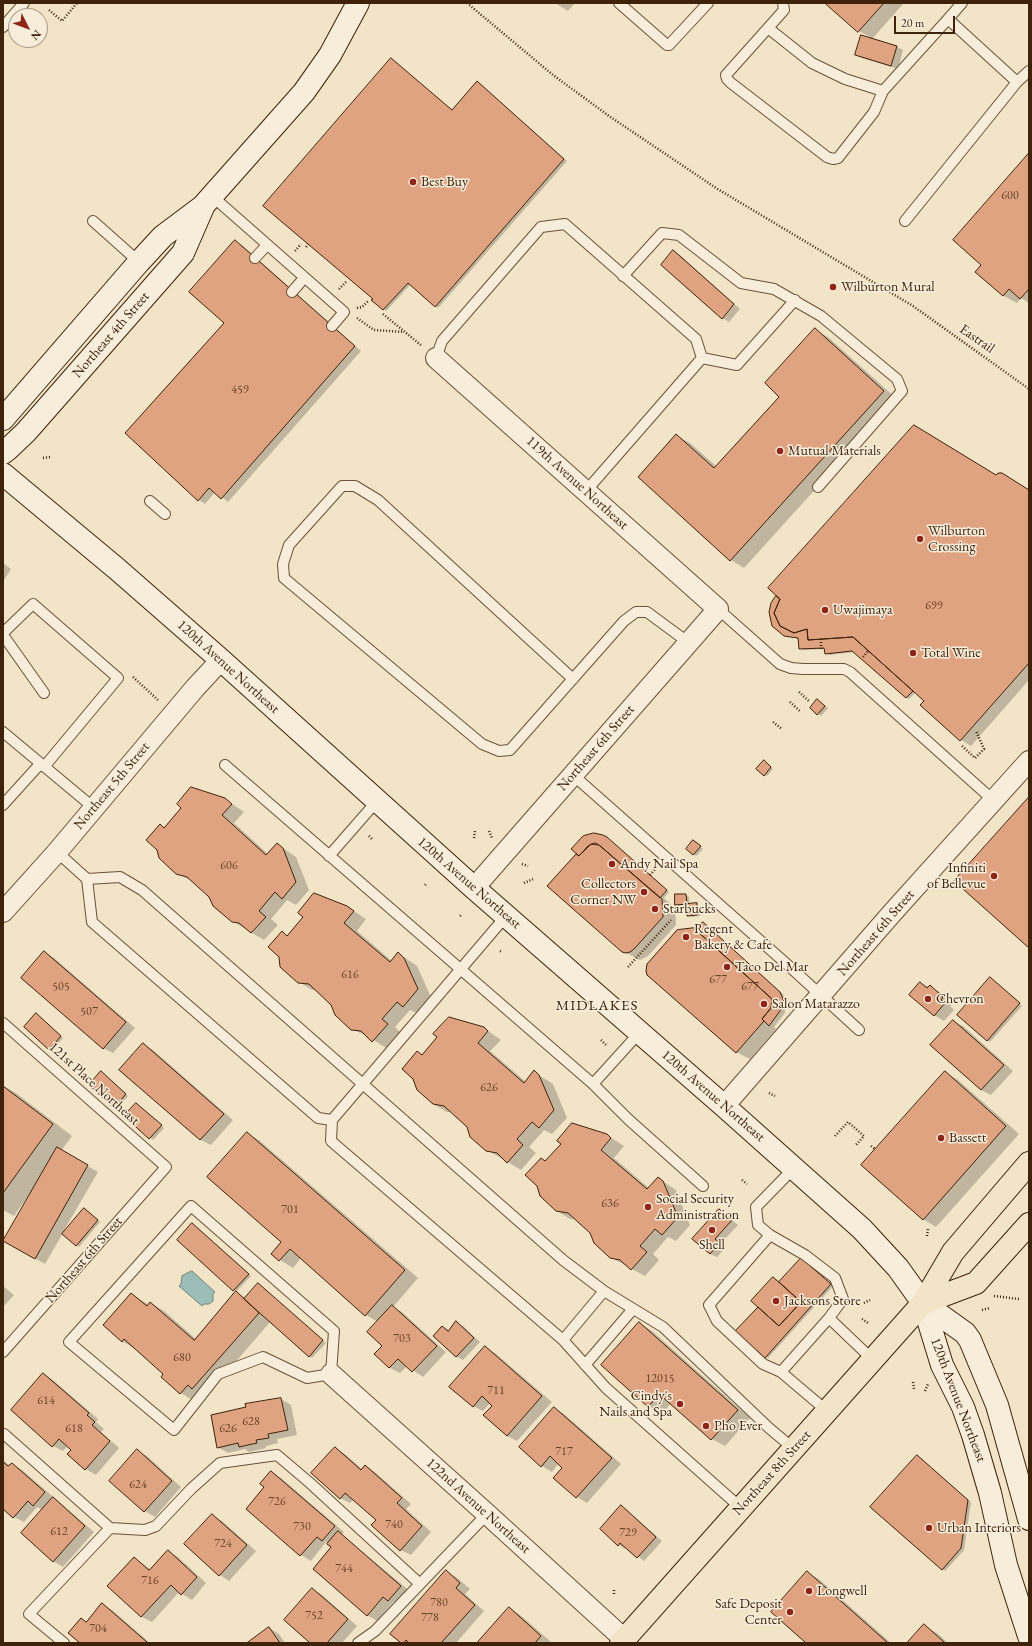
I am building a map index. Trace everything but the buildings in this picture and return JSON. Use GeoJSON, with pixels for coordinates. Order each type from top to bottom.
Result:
{"type":"FeatureCollection","features":[{"type":"Feature","properties":{"kind":"main road","name":"Northeast 4th Street"},"geometry":{"type":"LineString","coordinates":[[3,419],[139,262],[163,236],[208,201],[304,92],[330,55],[358,3]]}},
{"type":"Feature","properties":{"kind":"main road","name":"Northeast 4th Street"},"geometry":{"type":"LineString","coordinates":[[3,453],[26,432],[183,253],[208,201]]}},
{"type":"Feature","properties":{"kind":"main road","name":"120th Avenue Northeast"},"geometry":{"type":"LineString","coordinates":[[3,474],[117,569],[221,660],[474,888],[794,1168],[862,1229],[898,1268],[923,1303],[942,1365],[963,1407],[973,1435],[990,1493],[1006,1565],[1029,1636]]}},
{"type":"Feature","properties":{"kind":"main road","name":"Northeast 8th Street"},"geometry":{"type":"LineString","coordinates":[[623,1641],[923,1303],[953,1252],[1029,1163]]}},
{"type":"Feature","properties":{"kind":"main road","name":"Northeast 8th Street"},"geometry":{"type":"LineString","coordinates":[[923,1303],[976,1283],[1029,1224]]}},
{"type":"Feature","properties":{"kind":"main road","name":"120th Avenue Northeast"},"geometry":{"type":"LineString","coordinates":[[923,1303],[965,1333],[970,1340],[1023,1472],[1029,1519]]}},
{"type":"Feature","properties":{"kind":"street","name":"119th Avenue Northeast"},"geometry":{"type":"LineString","coordinates":[[436,358],[718,609]]}},
{"type":"Feature","properties":{"kind":"street","name":"Northeast 6th Street"},"geometry":{"type":"LineString","coordinates":[[474,888],[718,609]]}},
{"type":"Feature","properties":{"kind":"street","name":"Northeast 5th Street"},"geometry":{"type":"LineString","coordinates":[[3,912],[57,852],[195,688],[221,660]]}},
{"type":"Feature","properties":{"kind":"street","name":"Northeast 6th Street"},"geometry":{"type":"LineString","coordinates":[[724,1106],[893,912],[1029,761]]}},
{"type":"Feature","properties":{"kind":"street","name":"122nd Avenue Northeast"},"geometry":{"type":"LineString","coordinates":[[330,1374],[487,1514],[623,1641]]}},
{"type":"Feature","properties":{"kind":"lane"},"geometry":{"type":"LineString","coordinates":[[3,27],[24,3]]}},
{"type":"Feature","properties":{"kind":"lane"},"geometry":{"type":"LineString","coordinates":[[619,3],[667,45],[669,45],[708,3]]}},
{"type":"Feature","properties":{"kind":"lane"},"geometry":{"type":"LineString","coordinates":[[782,3],[784,10],[726,75],[727,80],[827,157],[833,159],[838,158],[874,112],[883,91],[962,3]]}},
{"type":"Feature","properties":{"kind":"lane"},"geometry":{"type":"LineString","coordinates":[[948,19],[1017,82]]}},
{"type":"Feature","properties":{"kind":"lane"},"geometry":{"type":"LineString","coordinates":[[768,28],[812,63],[845,79],[883,91]]}},
{"type":"Feature","properties":{"kind":"lane"},"geometry":{"type":"LineString","coordinates":[[905,221],[1017,82],[1029,71]]}},
{"type":"Feature","properties":{"kind":"lane"},"geometry":{"type":"LineString","coordinates":[[208,201],[267,245],[344,312],[332,326]]}},
{"type":"Feature","properties":{"kind":"lane"},"geometry":{"type":"LineString","coordinates":[[94,221],[139,262]]}},
{"type":"Feature","properties":{"kind":"lane"},"geometry":{"type":"LineString","coordinates":[[436,358],[442,341],[541,227],[564,224],[696,339],[702,358]]}},
{"type":"Feature","properties":{"kind":"lane"},"geometry":{"type":"LineString","coordinates":[[623,276],[662,233],[679,235],[741,283],[774,289],[821,316],[897,379],[902,391],[818,487]]}},
{"type":"Feature","properties":{"kind":"lane"},"geometry":{"type":"LineString","coordinates":[[255,258],[267,245]]}},
{"type":"Feature","properties":{"kind":"lane"},"geometry":{"type":"LineString","coordinates":[[292,292],[304,278]]}},
{"type":"Feature","properties":{"kind":"lane"},"geometry":{"type":"LineString","coordinates":[[702,358],[737,365],[794,300]]}},
{"type":"Feature","properties":{"kind":"lane"},"geometry":{"type":"LineString","coordinates":[[586,491],[702,358]]}},
{"type":"Feature","properties":{"kind":"lane"},"geometry":{"type":"LineString","coordinates":[[573,678],[378,500],[355,486],[342,486],[289,545],[282,564],[284,578],[482,744],[499,751],[510,750],[624,621],[636,612],[647,612],[689,643]]}},
{"type":"Feature","properties":{"kind":"lane"},"geometry":{"type":"LineString","coordinates":[[150,501],[165,514]]}},
{"type":"Feature","properties":{"kind":"lane"},"geometry":{"type":"LineString","coordinates":[[3,806],[42,765],[118,678],[33,604],[3,634],[44,693]]}},
{"type":"Feature","properties":{"kind":"lane"},"geometry":{"type":"LineString","coordinates":[[718,609],[780,664],[791,668],[844,669],[850,672],[993,800]]}},
{"type":"Feature","properties":{"kind":"lane"},"geometry":{"type":"LineString","coordinates":[[3,732],[94,808]]}},
{"type":"Feature","properties":{"kind":"lane"},"geometry":{"type":"LineString","coordinates":[[225,765],[593,1084],[628,1119],[703,1186]]}},
{"type":"Feature","properties":{"kind":"lane"},"geometry":{"type":"LineString","coordinates":[[573,775],[859,1030]]}},
{"type":"Feature","properties":{"kind":"lane"},"geometry":{"type":"LineString","coordinates":[[329,856],[377,801]]}},
{"type":"Feature","properties":{"kind":"lane"},"geometry":{"type":"LineString","coordinates":[[57,852],[87,878],[92,922],[318,1118],[332,1120]]}},
{"type":"Feature","properties":{"kind":"lane"},"geometry":{"type":"LineString","coordinates":[[87,878],[120,877],[142,890],[362,1085],[563,1260],[604,1291],[663,1327],[769,1428],[794,1449]]}},
{"type":"Feature","properties":{"kind":"lane"},"geometry":{"type":"LineString","coordinates":[[506,916],[332,1120],[331,1141],[562,1340],[606,1388],[741,1508]]}},
{"type":"Feature","properties":{"kind":"lane","name":"121st Place Northeast"},"geometry":{"type":"LineString","coordinates":[[3,1023],[166,1167]]}},
{"type":"Feature","properties":{"kind":"lane"},"geometry":{"type":"LineString","coordinates":[[593,1084],[640,1032]]}},
{"type":"Feature","properties":{"kind":"lane","name":"Northeast 6th Street"},"geometry":{"type":"LineString","coordinates":[[3,1352],[166,1167]]}},
{"type":"Feature","properties":{"kind":"lane"},"geometry":{"type":"LineString","coordinates":[[781,1372],[830,1318],[843,1299],[835,1278],[805,1255],[770,1236],[758,1225],[756,1207],[794,1168]]}},
{"type":"Feature","properties":{"kind":"lane"},"geometry":{"type":"LineString","coordinates":[[190,1206],[334,1331],[330,1374],[307,1378],[263,1357],[218,1374],[174,1430],[69,1342],[190,1206]]}},
{"type":"Feature","properties":{"kind":"lane"},"geometry":{"type":"LineString","coordinates":[[770,1236],[709,1306],[717,1321],[764,1364],[781,1372],[827,1411]]}},
{"type":"Feature","properties":{"kind":"lane"},"geometry":{"type":"LineString","coordinates":[[562,1340],[604,1291]]}},
{"type":"Feature","properties":{"kind":"lane"},"geometry":{"type":"LineString","coordinates":[[585,1365],[633,1309]]}},
{"type":"Feature","properties":{"kind":"lane"},"geometry":{"type":"LineString","coordinates":[[830,1318],[873,1360]]}},
{"type":"Feature","properties":{"kind":"lane"},"geometry":{"type":"LineString","coordinates":[[4,1434],[110,1528],[145,1530],[156,1526],[191,1489],[220,1463],[277,1455],[310,1483],[420,1584]]}},
{"type":"Feature","properties":{"kind":"lane"},"geometry":{"type":"LineString","coordinates":[[358,1643],[374,1631],[487,1514]]}},
{"type":"Feature","properties":{"kind":"lane"},"geometry":{"type":"LineString","coordinates":[[64,1643],[29,1614],[110,1528]]}},
{"type":"Feature","properties":{"kind":"path"},"geometry":{"type":"LineString","coordinates":[[49,10],[62,21],[77,3]]}},
{"type":"Feature","properties":{"kind":"path","name":"Eastrail"},"geometry":{"type":"LineString","coordinates":[[467,3],[553,75],[622,124],[716,188],[913,306],[1029,388]]}},
{"type":"Feature","properties":{"kind":"path"},"geometry":{"type":"LineString","coordinates":[[383,314],[436,358]]}},
{"type":"Feature","properties":{"kind":"path"},"geometry":{"type":"LineString","coordinates":[[372,328],[374,330],[405,332]]}},
{"type":"Feature","properties":{"kind":"path"},"geometry":{"type":"LineString","coordinates":[[43,458],[50,457]]}},
{"type":"Feature","properties":{"kind":"path"},"geometry":{"type":"LineString","coordinates":[[821,639],[821,650]]}},
{"type":"Feature","properties":{"kind":"path"},"geometry":{"type":"LineString","coordinates":[[863,657],[868,651]]}},
{"type":"Feature","properties":{"kind":"path"},"geometry":{"type":"LineString","coordinates":[[132,676],[158,700]]}},
{"type":"Feature","properties":{"kind":"path"},"geometry":{"type":"LineString","coordinates":[[799,692],[810,702]]}},
{"type":"Feature","properties":{"kind":"path"},"geometry":{"type":"LineString","coordinates":[[790,702],[802,712]]}},
{"type":"Feature","properties":{"kind":"path"},"geometry":{"type":"LineString","coordinates":[[773,722],[782,729]]}},
{"type":"Feature","properties":{"kind":"path"},"geometry":{"type":"LineString","coordinates":[[962,746],[975,758],[984,748],[976,731]]}},
{"type":"Feature","properties":{"kind":"path"},"geometry":{"type":"LineString","coordinates":[[474,838],[475,831]]}},
{"type":"Feature","properties":{"kind":"path"},"geometry":{"type":"LineString","coordinates":[[489,831],[492,838]]}},
{"type":"Feature","properties":{"kind":"path"},"geometry":{"type":"LineString","coordinates":[[369,836],[373,840]]}},
{"type":"Feature","properties":{"kind":"path"},"geometry":{"type":"LineString","coordinates":[[522,864],[528,866]]}},
{"type":"Feature","properties":{"kind":"path"},"geometry":{"type":"LineString","coordinates":[[524,883],[532,880]]}},
{"type":"Feature","properties":{"kind":"path"},"geometry":{"type":"LineString","coordinates":[[628,967],[671,920]]}},
{"type":"Feature","properties":{"kind":"path"},"geometry":{"type":"LineString","coordinates":[[601,1040],[606,1044]]}},
{"type":"Feature","properties":{"kind":"path"},"geometry":{"type":"LineString","coordinates":[[769,1093],[775,1096]]}},
{"type":"Feature","properties":{"kind":"path"},"geometry":{"type":"LineString","coordinates":[[835,1136],[848,1122],[864,1136],[856,1145]]}},
{"type":"Feature","properties":{"kind":"path"},"geometry":{"type":"LineString","coordinates":[[871,1146],[875,1149]]}},
{"type":"Feature","properties":{"kind":"path"},"geometry":{"type":"LineString","coordinates":[[742,1180],[747,1184]]}},
{"type":"Feature","properties":{"kind":"path"},"geometry":{"type":"LineString","coordinates":[[927,1236],[928,1228]]}},
{"type":"Feature","properties":{"kind":"path"},"geometry":{"type":"LineString","coordinates":[[990,1295],[1019,1299]]}},
{"type":"Feature","properties":{"kind":"path"},"geometry":{"type":"LineString","coordinates":[[864,1303],[870,1300]]}},
{"type":"Feature","properties":{"kind":"path"},"geometry":{"type":"LineString","coordinates":[[982,1310],[990,1308]]}},
{"type":"Feature","properties":{"kind":"path"},"geometry":{"type":"LineString","coordinates":[[862,1319],[868,1323]]}},
{"type":"Feature","properties":{"kind":"path"},"geometry":{"type":"LineString","coordinates":[[913,1382],[914,1388]]}},
{"type":"Feature","properties":{"kind":"path"},"geometry":{"type":"LineString","coordinates":[[925,1390],[928,1384]]}},
{"type":"Feature","properties":{"kind":"water"},"geometry":{"type":"Polygon","coordinates":[[[192,1271],[215,1292],[213,1294],[213,1301],[209,1304],[204,1304],[202,1306],[179,1286],[181,1284],[182,1276],[192,1271]]]}},
{"type":"Feature","properties":{"kind":"place","name":"Best Buy"},"geometry":{"type":"Point","coordinates":[413,182]}},
{"type":"Feature","properties":{"kind":"place","name":"Wilburton Mural"},"geometry":{"type":"Point","coordinates":[833,287]}},
{"type":"Feature","properties":{"kind":"place","name":"Mutual Materials"},"geometry":{"type":"Point","coordinates":[780,451]}},
{"type":"Feature","properties":{"kind":"place","name":"Wilburton Crossing"},"geometry":{"type":"Point","coordinates":[920,539]}},
{"type":"Feature","properties":{"kind":"place","name":"Uwajimaya"},"geometry":{"type":"Point","coordinates":[825,610]}},
{"type":"Feature","properties":{"kind":"place","name":"Total Wine"},"geometry":{"type":"Point","coordinates":[913,653]}},
{"type":"Feature","properties":{"kind":"place","name":"Andy Nail Spa"},"geometry":{"type":"Point","coordinates":[612,864]}},
{"type":"Feature","properties":{"kind":"place","name":"Infiniti of Bellevue"},"geometry":{"type":"Point","coordinates":[994,876]}},
{"type":"Feature","properties":{"kind":"place","name":"Collectors Corner NW"},"geometry":{"type":"Point","coordinates":[644,892]}},
{"type":"Feature","properties":{"kind":"place","name":"Starbucks"},"geometry":{"type":"Point","coordinates":[655,909]}},
{"type":"Feature","properties":{"kind":"place","name":"Regent Bakery & Cafe"},"geometry":{"type":"Point","coordinates":[686,937]}},
{"type":"Feature","properties":{"kind":"place","name":"Taco Del Mar"},"geometry":{"type":"Point","coordinates":[727,967]}},
{"type":"Feature","properties":{"kind":"place","name":"Chevron"},"geometry":{"type":"Point","coordinates":[928,999]}},
{"type":"Feature","properties":{"kind":"place","name":"Salon Matarazzo"},"geometry":{"type":"Point","coordinates":[764,1004]}},
{"type":"Feature","properties":{"kind":"place","name":"Bassett"},"geometry":{"type":"Point","coordinates":[941,1138]}},
{"type":"Feature","properties":{"kind":"place","name":"Social Security Administration"},"geometry":{"type":"Point","coordinates":[648,1207]}},
{"type":"Feature","properties":{"kind":"place","name":"Shell"},"geometry":{"type":"Point","coordinates":[712,1230]}},
{"type":"Feature","properties":{"kind":"place","name":"Jacksons Store"},"geometry":{"type":"Point","coordinates":[776,1301]}},
{"type":"Feature","properties":{"kind":"place","name":"Cindy's Nails and Spa"},"geometry":{"type":"Point","coordinates":[680,1404]}},
{"type":"Feature","properties":{"kind":"place","name":"Pho Ever"},"geometry":{"type":"Point","coordinates":[706,1426]}},
{"type":"Feature","properties":{"kind":"place","name":"Urban Interiors"},"geometry":{"type":"Point","coordinates":[929,1528]}},
{"type":"Feature","properties":{"kind":"place","name":"Longwell"},"geometry":{"type":"Point","coordinates":[809,1591]}},
{"type":"Feature","properties":{"kind":"place","name":"Safe Deposit Center"},"geometry":{"type":"Point","coordinates":[790,1612]}},
{"type":"Feature","properties":{"kind":"district","name":"MIDLAKES"},"geometry":{"type":"Point","coordinates":[597,1006]}}]}
